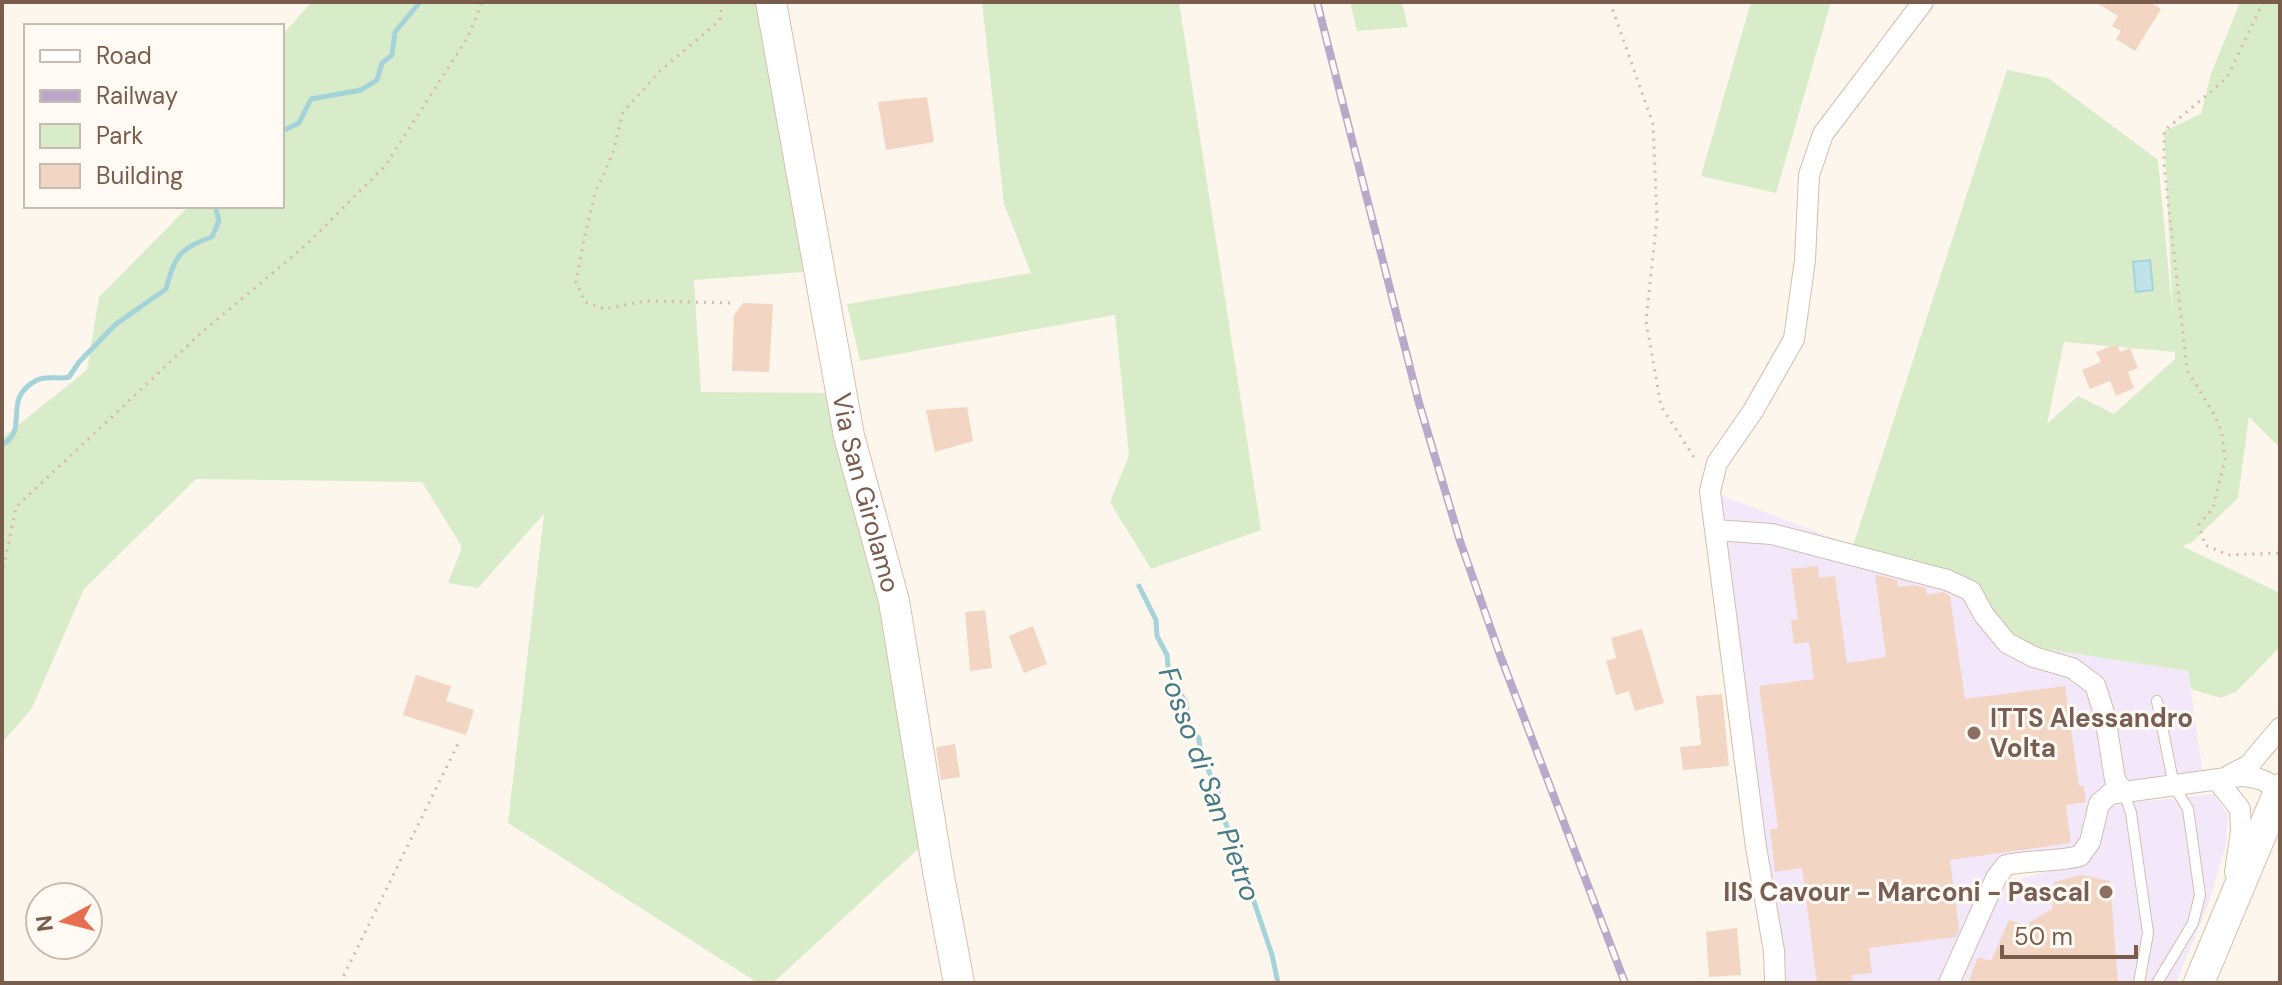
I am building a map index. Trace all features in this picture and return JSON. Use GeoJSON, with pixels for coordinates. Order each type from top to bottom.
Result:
{"type":"FeatureCollection","features":[{"type":"Feature","properties":{"kind":"street","name":"Via San Girolamo"},"geometry":{"type":"LineString","coordinates":[[771,2],[849,436],[894,601],[959,983]]}},
{"type":"Feature","properties":{"kind":"street"},"geometry":{"type":"LineString","coordinates":[[1775,983],[1774,951],[1754,833],[1710,491],[1717,463],[1753,411],[1794,339],[1805,260],[1809,175],[1823,134],[1923,2]]}},
{"type":"Feature","properties":{"kind":"street"},"geometry":{"type":"LineString","coordinates":[[1715,530],[1772,534],[1947,580],[1971,591],[1984,615],[2007,643],[2034,657],[2072,668],[2095,685],[2108,727],[2115,780],[2124,792]]}},
{"type":"Feature","properties":{"kind":"street"},"geometry":{"type":"LineString","coordinates":[[2215,773],[2223,779],[2249,765],[2280,728]]}},
{"type":"Feature","properties":{"kind":"street"},"geometry":{"type":"LineString","coordinates":[[1949,983],[1996,878],[2006,865],[2060,861],[2080,856],[2090,842],[2099,804],[2110,794],[2174,786],[2215,773],[2252,776],[2273,785],[2278,794],[2199,983]]}},
{"type":"Feature","properties":{"kind":"street"},"geometry":{"type":"LineString","coordinates":[[2215,773],[2240,809],[2241,831],[2232,889],[2220,934]]}},
{"type":"Feature","properties":{"kind":"lane"},"geometry":{"type":"LineString","coordinates":[[2157,701],[2174,786],[2188,809],[2200,895],[2193,923],[2157,983]]}},
{"type":"Feature","properties":{"kind":"lane"},"geometry":{"type":"LineString","coordinates":[[2124,792],[2131,813],[2148,933],[2139,983]]}},
{"type":"Feature","properties":{"kind":"path"},"geometry":{"type":"LineString","coordinates":[[2,575],[16,507],[200,334],[306,245],[385,166],[468,37],[482,2]]}},
{"type":"Feature","properties":{"kind":"path"},"geometry":{"type":"LineString","coordinates":[[722,2],[720,20],[659,72],[623,112],[613,153],[595,193],[576,282],[585,302],[604,309],[645,301],[732,303]]}},
{"type":"Feature","properties":{"kind":"path"},"geometry":{"type":"LineString","coordinates":[[1610,2],[1653,124],[1657,218],[1646,321],[1661,406],[1696,459],[1710,491]]}},
{"type":"Feature","properties":{"kind":"path"},"geometry":{"type":"LineString","coordinates":[[2263,2],[2227,78],[2164,131],[2164,165],[2187,370],[2214,414],[2222,433],[2225,460],[2213,508],[2199,525],[2205,545],[2228,555],[2280,553]]}},
{"type":"Feature","properties":{"kind":"path"},"geometry":{"type":"LineString","coordinates":[[340,983],[459,742]]}},
{"type":"Feature","properties":{"kind":"shaded area","name":"ITTS Alessandro Volta"},"geometry":{"type":"Polygon","coordinates":[[[1710,491],[1971,591],[2007,643],[2188,671],[2203,776],[2107,784],[2096,791],[2080,842],[2074,851],[2002,859],[1993,864],[1940,983],[1785,983],[1710,491]]]}},
{"type":"Feature","properties":{"kind":"shaded area","name":"IIS Cavour - Marconi - Pascal"},"geometry":{"type":"Polygon","coordinates":[[[2213,794],[2228,815],[2226,844],[2208,905],[2176,983],[1958,983],[1993,903],[2009,882],[2090,860],[2110,805],[2213,794]]]}},
{"type":"Feature","properties":{"kind":"green space"},"geometry":{"type":"Polygon","coordinates":[[[312,2],[771,2],[817,271],[694,280],[701,392],[841,393],[920,767],[918,849],[773,983],[758,983],[508,823],[544,514],[478,588],[448,583],[462,547],[422,482],[196,479],[84,589],[32,708],[2,743],[2,438],[87,370],[99,297],[187,208],[284,208],[284,33],[312,2]]]}},
{"type":"Feature","properties":{"kind":"green space"},"geometry":{"type":"Polygon","coordinates":[[[982,2],[1179,2],[1261,530],[1151,569],[1110,502],[1129,456],[1115,315],[860,361],[847,304],[1031,273],[1004,204],[982,2]]]}},
{"type":"Feature","properties":{"kind":"green space"},"geometry":{"type":"Polygon","coordinates":[[[1350,2],[1402,2],[1408,27],[1357,31],[1350,2]]]}},
{"type":"Feature","properties":{"kind":"green space"},"geometry":{"type":"Polygon","coordinates":[[[1751,2],[1831,2],[1776,193],[1701,176],[1751,2]]]}},
{"type":"Feature","properties":{"kind":"green space"},"geometry":{"type":"Polygon","coordinates":[[[2240,2],[2280,2],[2280,448],[2249,417],[2238,498],[2191,543],[2182,546],[2280,593],[2280,647],[2237,691],[2221,698],[2191,689],[2188,671],[2007,643],[1970,591],[1850,555],[2007,70],[2048,78],[2158,160],[2173,317],[2164,131],[2201,114],[2211,74],[2240,2]],[[2064,342],[2047,424],[2078,396],[2114,414],[2175,359],[2175,352],[2064,342]]]}},
{"type":"Feature","properties":{"kind":"water"},"geometry":{"type":"Polygon","coordinates":[[[2150,260],[2153,290],[2136,292],[2133,262],[2150,260]]]}},
{"type":"Feature","properties":{"kind":"building"},"geometry":{"type":"Polygon","coordinates":[[[2095,2],[2150,2],[2161,9],[2135,51],[2116,39],[2121,31],[2112,26],[2118,16],[2095,2]]]}},
{"type":"Feature","properties":{"kind":"building"},"geometry":{"type":"Polygon","coordinates":[[[927,97],[934,142],[886,150],[878,102],[927,97]]]}},
{"type":"Feature","properties":{"kind":"building"},"geometry":{"type":"Polygon","coordinates":[[[743,303],[773,304],[769,372],[732,371],[734,315],[743,303]]]}},
{"type":"Feature","properties":{"kind":"building"},"geometry":{"type":"Polygon","coordinates":[[[2117,344],[2120,352],[2130,348],[2138,368],[2128,372],[2134,388],[2116,396],[2110,381],[2090,389],[2082,370],[2101,362],[2096,352],[2117,344]]]}},
{"type":"Feature","properties":{"kind":"building"},"geometry":{"type":"Polygon","coordinates":[[[967,407],[973,441],[935,452],[926,410],[967,407]]]}},
{"type":"Feature","properties":{"kind":"building"},"geometry":{"type":"Polygon","coordinates":[[[1818,566],[1819,578],[1835,576],[1847,663],[1886,657],[1875,575],[1878,575],[1897,580],[1898,587],[1914,585],[1926,588],[1927,595],[1943,592],[1950,596],[1965,699],[2065,686],[2079,786],[2084,786],[2086,802],[2066,805],[2071,843],[1950,860],[1959,929],[1956,937],[1869,948],[1872,973],[1852,975],[1853,983],[1817,983],[1802,868],[1775,872],[1770,829],[1778,828],[1759,686],[1814,679],[1809,642],[1794,644],[1791,620],[1798,620],[1791,569],[1818,566]]]}},
{"type":"Feature","properties":{"kind":"building"},"geometry":{"type":"Polygon","coordinates":[[[985,610],[992,668],[970,671],[965,612],[985,610]]]}},
{"type":"Feature","properties":{"kind":"building"},"geometry":{"type":"Polygon","coordinates":[[[1033,626],[1047,664],[1024,673],[1009,636],[1033,626]]]}},
{"type":"Feature","properties":{"kind":"building"},"geometry":{"type":"Polygon","coordinates":[[[1642,629],[1664,703],[1635,711],[1629,691],[1616,695],[1606,661],[1616,658],[1611,638],[1642,629]]]}},
{"type":"Feature","properties":{"kind":"building"},"geometry":{"type":"Polygon","coordinates":[[[416,675],[451,686],[446,701],[474,710],[466,735],[403,715],[416,675]]]}},
{"type":"Feature","properties":{"kind":"building"},"geometry":{"type":"Polygon","coordinates":[[[1722,694],[1729,766],[1683,770],[1680,747],[1701,745],[1696,696],[1722,694]]]}},
{"type":"Feature","properties":{"kind":"building"},"geometry":{"type":"Polygon","coordinates":[[[955,744],[960,777],[941,780],[936,747],[955,744]]]}},
{"type":"Feature","properties":{"kind":"building"},"geometry":{"type":"Polygon","coordinates":[[[2081,875],[2110,881],[2118,983],[1968,983],[1978,957],[1991,961],[2009,920],[2025,925],[2052,909],[2054,882],[2081,875]]]}},
{"type":"Feature","properties":{"kind":"building"},"geometry":{"type":"Polygon","coordinates":[[[1737,928],[1741,975],[1709,977],[1706,932],[1737,928]]]}},
{"type":"Feature","properties":{"kind":"waterway"},"geometry":{"type":"LineString","coordinates":[[284,130],[299,123],[311,99],[361,90],[377,80],[382,63],[392,55],[395,32],[420,2]]}},
{"type":"Feature","properties":{"kind":"waterway"},"geometry":{"type":"LineString","coordinates":[[2,445],[14,431],[17,405],[26,388],[37,380],[69,377],[79,362],[116,324],[166,289],[172,268],[180,255],[192,245],[212,237],[219,221],[216,208]]}},
{"type":"Feature","properties":{"kind":"waterway","name":"Fosso di San Pietro"},"geometry":{"type":"LineString","coordinates":[[1139,586],[1156,620],[1157,636],[1167,655],[1169,677],[1186,702],[1188,723],[1199,739],[1200,751],[1218,792],[1222,814],[1272,955],[1278,983]]}},
{"type":"Feature","properties":{"kind":"railway"},"geometry":{"type":"LineString","coordinates":[[1317,2],[1419,403],[1460,541],[1625,983]]}},
{"type":"Feature","properties":{"kind":"place","name":"ITTS Alessandro Volta"},"geometry":{"type":"Point","coordinates":[1974,733]}},
{"type":"Feature","properties":{"kind":"place","name":"IIS Cavour - Marconi - Pascal"},"geometry":{"type":"Point","coordinates":[2106,892]}}]}
